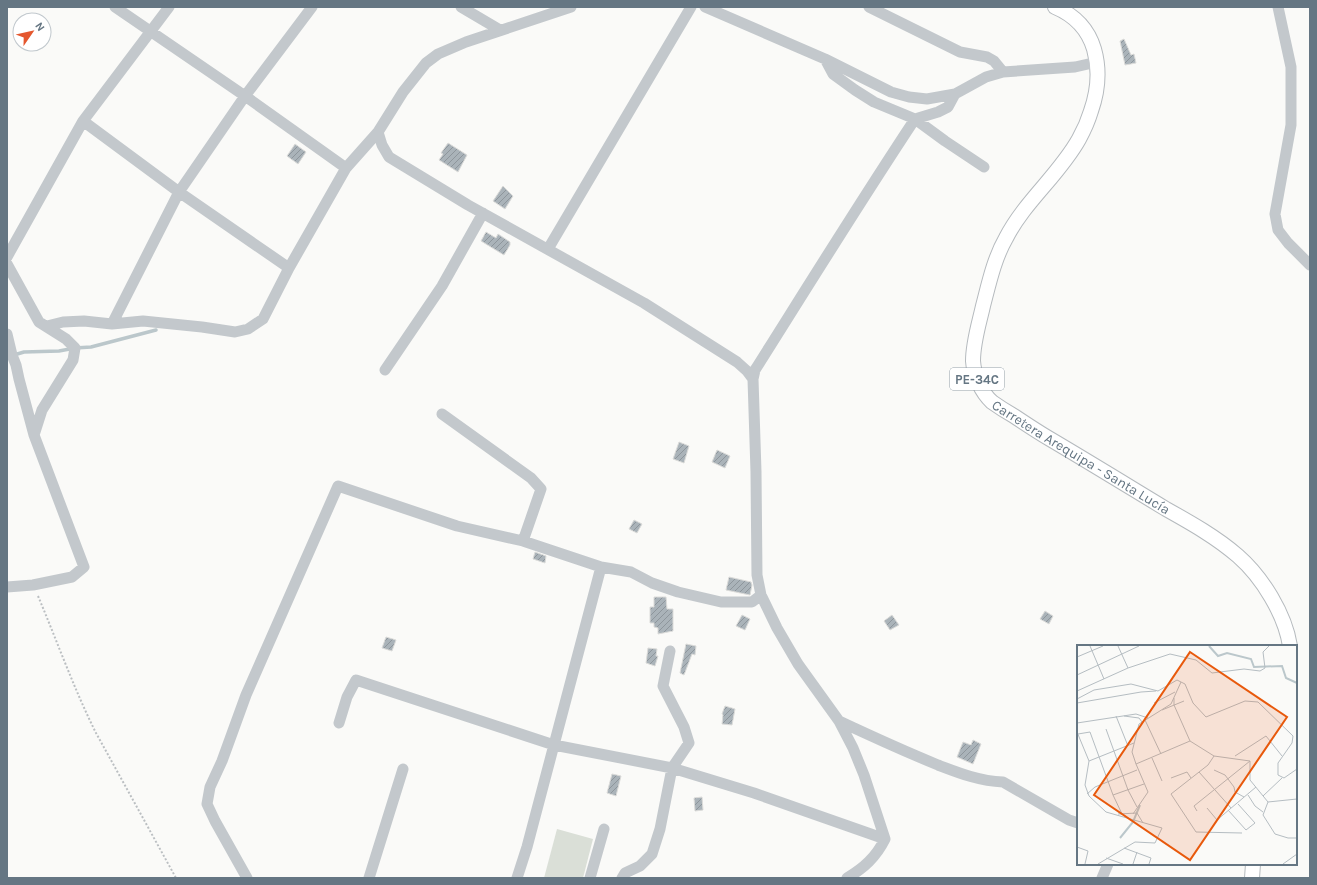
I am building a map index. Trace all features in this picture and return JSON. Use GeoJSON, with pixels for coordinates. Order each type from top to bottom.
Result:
{"type":"FeatureCollection","features":[{"type":"Feature","properties":{"kind":"main road","name":"Carretera Arequipa - Santa Lucía"},"geometry":{"type":"LineString","coordinates":[[1055,7],[1070,15],[1084,28],[1093,44],[1097,62],[1098,79],[1094,104],[1081,137],[1065,160],[1023,212],[1006,238],[995,264],[976,335],[973,362],[975,373],[981,387],[992,402],[1208,534],[1238,556],[1256,575],[1274,603],[1286,628],[1290,645]]}},
{"type":"Feature","properties":{"kind":"main road"},"geometry":{"type":"LineString","coordinates":[[1252,865],[1252,878]]}},
{"type":"Feature","properties":{"kind":"street"},"geometry":{"type":"LineString","coordinates":[[115,7],[245,96],[346,168]]}},
{"type":"Feature","properties":{"kind":"street"},"geometry":{"type":"LineString","coordinates":[[7,257],[83,121],[169,7]]}},
{"type":"Feature","properties":{"kind":"street"},"geometry":{"type":"LineString","coordinates":[[112,324],[179,192],[245,96],[312,7]]}},
{"type":"Feature","properties":{"kind":"street"},"geometry":{"type":"LineString","coordinates":[[462,7],[500,30]]}},
{"type":"Feature","properties":{"kind":"street"},"geometry":{"type":"LineString","coordinates":[[47,326],[62,322],[84,321],[112,324],[142,321],[235,332],[248,328],[263,319],[289,268],[346,168],[378,132],[403,92],[426,63],[438,54],[466,42],[571,7]]}},
{"type":"Feature","properties":{"kind":"street"},"geometry":{"type":"LineString","coordinates":[[548,249],[691,7]]}},
{"type":"Feature","properties":{"kind":"street"},"geometry":{"type":"LineString","coordinates":[[705,7],[722,11],[825,59],[891,92],[909,97],[927,99],[956,94],[986,77],[1003,72],[1075,67],[1097,62]]}},
{"type":"Feature","properties":{"kind":"street"},"geometry":{"type":"LineString","coordinates":[[869,7],[960,52],[987,57],[994,61],[1003,72]]}},
{"type":"Feature","properties":{"kind":"street"},"geometry":{"type":"LineString","coordinates":[[1278,7],[1291,67],[1291,125],[1275,214],[1278,230],[1288,243],[1310,265]]}},
{"type":"Feature","properties":{"kind":"street"},"geometry":{"type":"LineString","coordinates":[[825,59],[833,74],[854,90],[874,102],[915,119],[984,167]]}},
{"type":"Feature","properties":{"kind":"street"},"geometry":{"type":"LineString","coordinates":[[847,878],[860,871],[872,859],[880,849],[885,839],[864,775],[853,748],[839,721],[798,664],[777,628],[761,595],[757,575],[753,379],[755,370],[840,238],[872,184],[915,119],[938,112],[948,106],[956,94]]}},
{"type":"Feature","properties":{"kind":"street"},"geometry":{"type":"LineString","coordinates":[[83,121],[179,192],[289,268]]}},
{"type":"Feature","properties":{"kind":"street"},"geometry":{"type":"LineString","coordinates":[[378,132],[382,145],[389,157],[483,213],[644,303],[737,362],[753,379]]}},
{"type":"Feature","properties":{"kind":"street"},"geometry":{"type":"LineString","coordinates":[[385,370],[442,286],[483,213]]}},
{"type":"Feature","properties":{"kind":"street"},"geometry":{"type":"LineString","coordinates":[[7,264],[39,322],[66,339],[75,348],[73,360],[42,410],[34,435]]}},
{"type":"Feature","properties":{"kind":"street"},"geometry":{"type":"LineString","coordinates":[[7,334],[34,435],[84,567],[72,577],[33,585],[7,587]]}},
{"type":"Feature","properties":{"kind":"street"},"geometry":{"type":"LineString","coordinates":[[442,414],[532,478],[541,489],[523,541]]}},
{"type":"Feature","properties":{"kind":"street"},"geometry":{"type":"LineString","coordinates":[[247,878],[207,804],[210,787],[222,761],[246,695],[338,486],[457,526],[523,541],[601,566],[631,572],[652,583],[678,592],[721,602],[752,602],[761,595]]}},
{"type":"Feature","properties":{"kind":"street"},"geometry":{"type":"LineString","coordinates":[[516,878],[527,847],[601,566]]}},
{"type":"Feature","properties":{"kind":"street"},"geometry":{"type":"LineString","coordinates":[[622,878],[625,872],[640,866],[652,854],[660,829],[672,768],[689,743],[684,727],[663,686],[670,651]]}},
{"type":"Feature","properties":{"kind":"street"},"geometry":{"type":"LineString","coordinates":[[339,722],[346,697],[356,680],[554,745],[672,768],[754,793],[885,839]]}},
{"type":"Feature","properties":{"kind":"street"},"geometry":{"type":"LineString","coordinates":[[839,721],[903,751],[973,778],[992,782],[1003,782],[1069,820],[1077,823]]}},
{"type":"Feature","properties":{"kind":"street"},"geometry":{"type":"LineString","coordinates":[[369,878],[403,769]]}},
{"type":"Feature","properties":{"kind":"street"},"geometry":{"type":"LineString","coordinates":[[590,878],[604,829]]}},
{"type":"Feature","properties":{"kind":"street"},"geometry":{"type":"LineString","coordinates":[[1102,878],[1108,865]]}},
{"type":"Feature","properties":{"kind":"path"},"geometry":{"type":"LineString","coordinates":[[33,585],[57,640],[85,711],[103,747],[176,878]]}},
{"type":"Feature","properties":{"kind":"shaded area"},"geometry":{"type":"Polygon","coordinates":[[[557,829],[593,839],[583,878],[544,878],[557,829]]]}},
{"type":"Feature","properties":{"kind":"building"},"geometry":{"type":"Polygon","coordinates":[[[1124,39],[1131,55],[1134,54],[1136,63],[1125,65],[1120,41],[1124,39]]]}},
{"type":"Feature","properties":{"kind":"building"},"geometry":{"type":"Polygon","coordinates":[[[448,143],[467,155],[458,172],[439,160],[443,154],[441,153],[448,143]]]}},
{"type":"Feature","properties":{"kind":"building"},"geometry":{"type":"Polygon","coordinates":[[[295,144],[306,152],[298,164],[287,156],[295,144]]]}},
{"type":"Feature","properties":{"kind":"building"},"geometry":{"type":"Polygon","coordinates":[[[503,186],[513,196],[505,209],[493,201],[503,186]]]}},
{"type":"Feature","properties":{"kind":"building"},"geometry":{"type":"Polygon","coordinates":[[[486,232],[496,238],[498,234],[510,242],[510,245],[504,255],[481,241],[486,232]]]}},
{"type":"Feature","properties":{"kind":"building"},"geometry":{"type":"Polygon","coordinates":[[[679,442],[689,446],[684,463],[673,459],[679,442]]]}},
{"type":"Feature","properties":{"kind":"building"},"geometry":{"type":"Polygon","coordinates":[[[717,450],[730,456],[725,468],[712,462],[717,450]]]}},
{"type":"Feature","properties":{"kind":"building"},"geometry":{"type":"Polygon","coordinates":[[[634,520],[642,524],[637,533],[629,529],[634,520]]]}},
{"type":"Feature","properties":{"kind":"building"},"geometry":{"type":"Polygon","coordinates":[[[535,552],[546,556],[545,563],[533,559],[535,552]]]}},
{"type":"Feature","properties":{"kind":"building"},"geometry":{"type":"Polygon","coordinates":[[[729,577],[751,582],[752,585],[750,595],[726,590],[729,577]]]}},
{"type":"Feature","properties":{"kind":"building"},"geometry":{"type":"Polygon","coordinates":[[[654,597],[666,597],[667,609],[673,609],[673,631],[658,634],[658,628],[654,627],[654,623],[650,623],[650,607],[654,607],[654,597]]]}},
{"type":"Feature","properties":{"kind":"building"},"geometry":{"type":"Polygon","coordinates":[[[1045,611],[1053,616],[1049,624],[1040,619],[1045,611]]]}},
{"type":"Feature","properties":{"kind":"building"},"geometry":{"type":"Polygon","coordinates":[[[742,615],[750,619],[745,630],[736,626],[742,615]]]}},
{"type":"Feature","properties":{"kind":"building"},"geometry":{"type":"Polygon","coordinates":[[[892,615],[899,625],[890,630],[884,621],[892,615]]]}},
{"type":"Feature","properties":{"kind":"building"},"geometry":{"type":"Polygon","coordinates":[[[386,637],[396,640],[392,651],[382,648],[386,637]]]}},
{"type":"Feature","properties":{"kind":"building"},"geometry":{"type":"Polygon","coordinates":[[[686,644],[696,646],[695,655],[692,654],[684,675],[680,673],[686,644]]]}},
{"type":"Feature","properties":{"kind":"building"},"geometry":{"type":"Polygon","coordinates":[[[648,648],[657,649],[656,656],[658,656],[655,666],[646,663],[648,648]]]}},
{"type":"Feature","properties":{"kind":"building"},"geometry":{"type":"Polygon","coordinates":[[[725,706],[735,709],[732,725],[722,724],[722,714],[725,706]]]}},
{"type":"Feature","properties":{"kind":"building"},"geometry":{"type":"Polygon","coordinates":[[[973,740],[981,744],[973,764],[957,757],[963,742],[971,745],[973,740]]]}},
{"type":"Feature","properties":{"kind":"building"},"geometry":{"type":"Polygon","coordinates":[[[612,774],[621,776],[616,796],[607,793],[612,774]]]}},
{"type":"Feature","properties":{"kind":"building"},"geometry":{"type":"Polygon","coordinates":[[[702,797],[703,810],[695,811],[694,798],[702,797]]]}},
{"type":"Feature","properties":{"kind":"waterway"},"geometry":{"type":"LineString","coordinates":[[14,355],[24,352],[59,351],[91,347],[156,330]]}}]}
